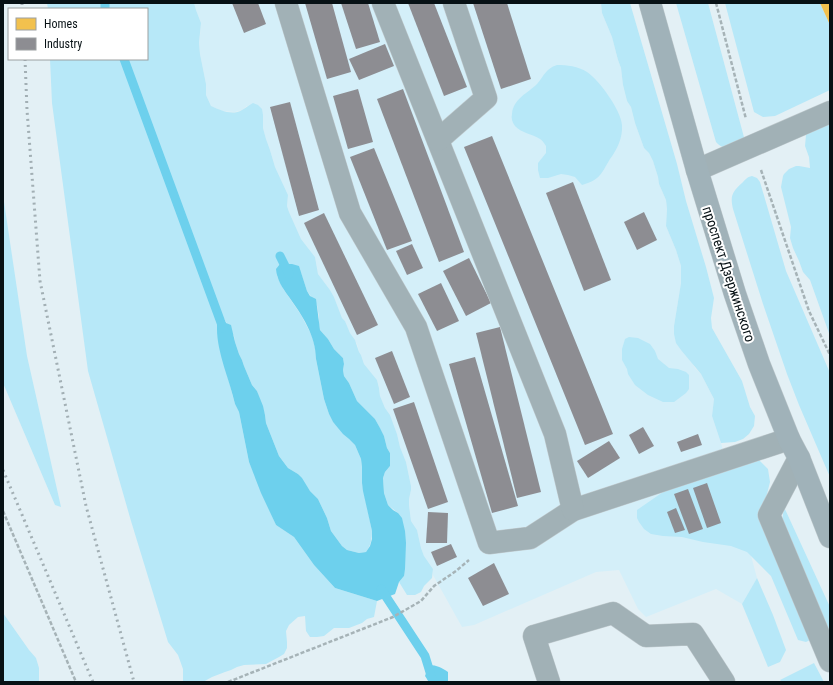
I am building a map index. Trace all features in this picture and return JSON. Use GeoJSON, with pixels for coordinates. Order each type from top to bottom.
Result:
{"type":"FeatureCollection","features":[{"type":"Feature","properties":{"kind":"main road","name":"проспект Дзержинского"},"geometry":{"type":"LineString","coordinates":[[650,3],[697,170],[758,364],[789,439],[799,458],[830,537]]}},
{"type":"Feature","properties":{"kind":"lane"},"geometry":{"type":"LineString","coordinates":[[286,3],[350,213],[416,327],[489,543],[530,538],[573,510],[789,439]]}},
{"type":"Feature","properties":{"kind":"lane"},"geometry":{"type":"LineString","coordinates":[[383,3],[555,434],[573,510]]}},
{"type":"Feature","properties":{"kind":"lane"},"geometry":{"type":"LineString","coordinates":[[438,140],[486,98],[454,3]]}},
{"type":"Feature","properties":{"kind":"lane"},"geometry":{"type":"LineString","coordinates":[[697,170],[830,112]]}},
{"type":"Feature","properties":{"kind":"lane"},"geometry":{"type":"LineString","coordinates":[[799,458],[769,515],[830,661]]}},
{"type":"Feature","properties":{"kind":"lane"},"geometry":{"type":"LineString","coordinates":[[549,682],[534,636],[612,614],[646,636],[693,634],[724,682]]}},
{"type":"Feature","properties":{"kind":"path"},"geometry":{"type":"LineString","coordinates":[[809,311],[830,355]]}},
{"type":"Feature","properties":{"kind":"path"},"geometry":{"type":"LineString","coordinates":[[3,511],[76,682]]}},
{"type":"Feature","properties":{"kind":"path"},"geometry":{"type":"LineString","coordinates":[[228,682],[393,617],[422,601],[434,586],[456,571],[489,543]]}},
{"type":"Feature","properties":{"kind":"shaded area"},"geometry":{"type":"Polygon","coordinates":[[[47,3],[194,3],[201,23],[199,43],[200,54],[206,84],[206,95],[211,106],[226,112],[238,112],[253,103],[262,109],[263,128],[275,167],[288,195],[287,206],[289,212],[301,239],[315,257],[318,274],[334,297],[342,318],[355,340],[364,364],[377,380],[380,396],[390,415],[397,434],[406,462],[411,486],[409,505],[411,521],[417,530],[424,556],[433,569],[432,578],[424,586],[421,592],[415,595],[407,595],[399,582],[404,576],[398,513],[388,505],[384,493],[383,478],[385,472],[390,466],[390,453],[384,436],[375,419],[357,401],[349,383],[344,376],[343,358],[334,349],[320,330],[317,305],[307,291],[301,273],[277,276],[312,336],[324,399],[329,414],[333,422],[355,445],[361,459],[362,483],[372,531],[371,542],[366,552],[359,553],[347,550],[342,546],[331,531],[318,499],[310,491],[298,474],[288,468],[279,456],[266,423],[265,415],[257,391],[252,385],[244,366],[234,336],[223,317],[219,345],[235,404],[239,412],[249,462],[276,525],[294,537],[314,565],[335,588],[377,601],[374,617],[349,628],[334,628],[324,636],[310,637],[306,631],[305,616],[298,617],[289,625],[286,631],[287,648],[284,654],[279,657],[266,664],[244,665],[237,667],[203,682],[183,682],[183,669],[178,655],[168,642],[131,521],[88,371],[52,103],[50,60],[148,60],[148,8],[48,8],[47,3]]]}},
{"type":"Feature","properties":{"kind":"shaded area"},"geometry":{"type":"Polygon","coordinates":[[[194,3],[601,3],[602,13],[612,37],[621,68],[627,101],[631,107],[644,148],[649,153],[653,161],[659,184],[666,200],[666,226],[681,266],[681,283],[674,326],[691,361],[701,374],[714,399],[712,416],[721,443],[757,578],[742,604],[716,589],[646,617],[638,609],[619,570],[596,572],[474,625],[462,627],[433,575],[433,569],[424,556],[417,530],[411,521],[409,499],[411,486],[406,462],[390,415],[380,396],[377,380],[364,364],[357,344],[342,318],[334,297],[318,274],[315,257],[301,239],[289,212],[287,206],[288,195],[275,167],[263,128],[263,122],[247,106],[242,110],[235,112],[222,111],[211,106],[206,95],[206,84],[199,43],[201,23],[194,3]]]}},
{"type":"Feature","properties":{"kind":"shaded area"},"geometry":{"type":"Polygon","coordinates":[[[601,3],[630,3],[714,298],[711,318],[712,328],[742,381],[750,407],[755,416],[754,426],[749,434],[743,439],[735,442],[721,443],[712,416],[714,399],[701,374],[676,343],[674,326],[681,283],[681,266],[666,226],[666,200],[659,184],[653,161],[649,153],[644,148],[631,107],[627,101],[621,68],[612,37],[602,13],[601,3]]]}},
{"type":"Feature","properties":{"kind":"shaded area"},"geometry":{"type":"Polygon","coordinates":[[[676,3],[708,3],[745,141],[730,148],[723,147],[716,142],[676,3]]]}},
{"type":"Feature","properties":{"kind":"shaded area"},"geometry":{"type":"Polygon","coordinates":[[[725,3],[820,3],[830,25],[830,90],[775,116],[763,117],[754,112],[725,3]]]}},
{"type":"Feature","properties":{"kind":"shaded area"},"geometry":{"type":"Polygon","coordinates":[[[557,65],[576,67],[584,70],[592,76],[609,96],[621,119],[622,134],[615,152],[596,179],[582,185],[575,177],[568,175],[561,174],[548,178],[540,178],[538,163],[546,153],[546,146],[540,139],[517,128],[512,120],[513,109],[518,100],[537,84],[548,70],[557,65]]]}},
{"type":"Feature","properties":{"kind":"shaded area"},"geometry":{"type":"Polygon","coordinates":[[[830,116],[830,336],[810,280],[803,272],[793,248],[790,238],[791,227],[781,187],[783,176],[789,169],[796,166],[810,168],[809,157],[805,146],[806,135],[812,126],[830,116]]]}},
{"type":"Feature","properties":{"kind":"shaded area"},"geometry":{"type":"Polygon","coordinates":[[[752,176],[757,178],[760,182],[786,271],[830,373],[830,477],[787,374],[733,209],[732,197],[734,192],[746,179],[752,176]]]}},
{"type":"Feature","properties":{"kind":"shaded area"},"geometry":{"type":"Polygon","coordinates":[[[3,195],[27,356],[61,507],[55,505],[3,383],[3,195]]]}},
{"type":"Feature","properties":{"kind":"shaded area"},"geometry":{"type":"Polygon","coordinates":[[[629,337],[638,338],[650,344],[658,359],[669,368],[686,372],[689,375],[689,389],[686,393],[674,402],[663,402],[648,395],[635,385],[622,360],[622,349],[625,339],[629,337]]]}},
{"type":"Feature","properties":{"kind":"shaded area"},"geometry":{"type":"Polygon","coordinates":[[[759,460],[768,469],[770,482],[762,514],[810,640],[806,642],[798,640],[771,576],[747,552],[731,546],[682,537],[651,534],[644,529],[637,518],[637,510],[663,492],[759,460]]]}},
{"type":"Feature","properties":{"kind":"shaded area"},"geometry":{"type":"Polygon","coordinates":[[[784,507],[830,607],[830,632],[782,521],[784,507]]]}},
{"type":"Feature","properties":{"kind":"shaded area"},"geometry":{"type":"Polygon","coordinates":[[[757,578],[786,650],[780,662],[768,667],[742,604],[757,578]]]}},
{"type":"Feature","properties":{"kind":"shaded area"},"geometry":{"type":"Polygon","coordinates":[[[3,613],[36,658],[39,668],[39,682],[3,682],[3,613]]]}},
{"type":"Feature","properties":{"kind":"shaded area"},"geometry":{"type":"Polygon","coordinates":[[[814,663],[824,682],[782,682],[780,680],[814,663]]]}},
{"type":"Feature","properties":{"kind":"water"},"geometry":{"type":"Polygon","coordinates":[[[280,264],[292,264],[299,266],[307,291],[310,296],[316,299],[320,330],[334,349],[343,358],[344,376],[349,383],[357,401],[375,419],[384,436],[390,453],[390,466],[385,472],[383,478],[384,493],[388,505],[402,518],[406,543],[405,569],[404,576],[399,582],[395,594],[377,601],[335,588],[314,565],[294,537],[276,525],[249,462],[239,412],[235,404],[219,347],[217,324],[219,313],[226,323],[231,325],[239,354],[263,406],[266,423],[279,456],[288,468],[302,478],[310,491],[318,499],[331,531],[342,546],[347,550],[359,553],[366,552],[372,539],[372,531],[363,491],[361,459],[355,445],[343,434],[333,422],[329,414],[324,399],[314,342],[303,318],[279,280],[276,269],[280,264]]]}},
{"type":"Feature","properties":{"kind":"water"},"geometry":{"type":"Polygon","coordinates":[[[429,665],[439,667],[448,672],[448,682],[429,682],[425,676],[429,665]]]}},
{"type":"Feature","properties":{"kind":"building: Homes"},"geometry":{"type":"Polygon","coordinates":[[[820,3],[830,3],[830,25],[820,3]]]}},
{"type":"Feature","properties":{"kind":"building: Industry"},"geometry":{"type":"Polygon","coordinates":[[[232,3],[258,3],[266,24],[244,33],[232,3]]]}},
{"type":"Feature","properties":{"kind":"building: Industry"},"geometry":{"type":"Polygon","coordinates":[[[305,3],[332,3],[351,72],[327,79],[305,3]]]}},
{"type":"Feature","properties":{"kind":"building: Industry"},"geometry":{"type":"Polygon","coordinates":[[[341,3],[368,3],[380,42],[356,49],[341,3]]]}},
{"type":"Feature","properties":{"kind":"building: Industry"},"geometry":{"type":"Polygon","coordinates":[[[408,3],[434,3],[467,87],[444,96],[408,3]]]}},
{"type":"Feature","properties":{"kind":"building: Industry"},"geometry":{"type":"Polygon","coordinates":[[[473,3],[507,3],[531,79],[501,89],[473,3]]]}},
{"type":"Feature","properties":{"kind":"building: Industry"},"geometry":{"type":"Polygon","coordinates":[[[385,44],[394,66],[359,80],[349,59],[385,44]]]}},
{"type":"Feature","properties":{"kind":"building: Industry"},"geometry":{"type":"Polygon","coordinates":[[[358,89],[373,142],[348,149],[333,96],[358,89]]]}},
{"type":"Feature","properties":{"kind":"building: Industry"},"geometry":{"type":"Polygon","coordinates":[[[403,89],[464,252],[439,262],[377,99],[403,89]]]}},
{"type":"Feature","properties":{"kind":"building: Industry"},"geometry":{"type":"Polygon","coordinates":[[[290,102],[319,210],[299,216],[270,107],[290,102]]]}},
{"type":"Feature","properties":{"kind":"building: Industry"},"geometry":{"type":"Polygon","coordinates":[[[492,136],[613,434],[585,445],[464,147],[492,136]]]}},
{"type":"Feature","properties":{"kind":"building: Industry"},"geometry":{"type":"Polygon","coordinates":[[[374,148],[412,241],[387,250],[350,157],[374,148]]]}},
{"type":"Feature","properties":{"kind":"building: Industry"},"geometry":{"type":"Polygon","coordinates":[[[573,182],[611,280],[584,291],[546,193],[573,182]]]}},
{"type":"Feature","properties":{"kind":"building: Industry"},"geometry":{"type":"Polygon","coordinates":[[[644,212],[657,240],[637,250],[624,222],[644,212]]]}},
{"type":"Feature","properties":{"kind":"building: Industry"},"geometry":{"type":"Polygon","coordinates":[[[324,213],[378,325],[357,335],[304,223],[324,213]]]}},
{"type":"Feature","properties":{"kind":"building: Industry"},"geometry":{"type":"Polygon","coordinates":[[[412,244],[423,268],[407,275],[396,251],[412,244]]]}},
{"type":"Feature","properties":{"kind":"building: Industry"},"geometry":{"type":"Polygon","coordinates":[[[469,258],[491,303],[466,316],[443,271],[469,258]]]}},
{"type":"Feature","properties":{"kind":"building: Industry"},"geometry":{"type":"Polygon","coordinates":[[[441,283],[459,321],[437,331],[418,294],[441,283]]]}},
{"type":"Feature","properties":{"kind":"building: Industry"},"geometry":{"type":"Polygon","coordinates":[[[500,327],[541,492],[517,498],[476,333],[500,327]]]}},
{"type":"Feature","properties":{"kind":"building: Industry"},"geometry":{"type":"Polygon","coordinates":[[[392,351],[410,397],[394,404],[375,358],[392,351]]]}},
{"type":"Feature","properties":{"kind":"building: Industry"},"geometry":{"type":"Polygon","coordinates":[[[475,357],[518,506],[492,513],[449,364],[475,357]]]}},
{"type":"Feature","properties":{"kind":"building: Industry"},"geometry":{"type":"Polygon","coordinates":[[[414,402],[448,502],[428,509],[393,409],[414,402]]]}},
{"type":"Feature","properties":{"kind":"building: Industry"},"geometry":{"type":"Polygon","coordinates":[[[643,427],[654,446],[639,454],[629,435],[643,427]]]}},
{"type":"Feature","properties":{"kind":"building: Industry"},"geometry":{"type":"Polygon","coordinates":[[[698,434],[702,445],[681,452],[677,442],[698,434]]]}},
{"type":"Feature","properties":{"kind":"building: Industry"},"geometry":{"type":"Polygon","coordinates":[[[609,441],[620,458],[588,478],[577,461],[609,441]]]}},
{"type":"Feature","properties":{"kind":"building: Industry"},"geometry":{"type":"Polygon","coordinates":[[[707,483],[721,523],[707,528],[693,488],[707,483]]]}},
{"type":"Feature","properties":{"kind":"building: Industry"},"geometry":{"type":"Polygon","coordinates":[[[688,489],[703,529],[689,534],[674,494],[688,489]]]}},
{"type":"Feature","properties":{"kind":"building: Industry"},"geometry":{"type":"Polygon","coordinates":[[[676,508],[685,530],[675,533],[667,512],[676,508]]]}},
{"type":"Feature","properties":{"kind":"building: Industry"},"geometry":{"type":"Polygon","coordinates":[[[428,512],[448,513],[447,543],[426,543],[428,512]]]}},
{"type":"Feature","properties":{"kind":"building: Industry"},"geometry":{"type":"Polygon","coordinates":[[[451,544],[457,557],[437,566],[431,552],[451,544]]]}},
{"type":"Feature","properties":{"kind":"building: Industry"},"geometry":{"type":"Polygon","coordinates":[[[494,563],[509,594],[483,606],[468,578],[494,563]]]}},
{"type":"Feature","properties":{"kind":"waterway"},"geometry":{"type":"LineString","coordinates":[[105,3],[105,8]]}},
{"type":"Feature","properties":{"kind":"waterway"},"geometry":{"type":"LineString","coordinates":[[124,60],[223,328]]}},
{"type":"Feature","properties":{"kind":"waterway"},"geometry":{"type":"LineString","coordinates":[[280,256],[289,274]]}},
{"type":"Feature","properties":{"kind":"waterway"},"geometry":{"type":"LineString","coordinates":[[381,589],[425,656],[433,682]]}},
{"type":"Feature","properties":{"kind":"railway"},"geometry":{"type":"LineString","coordinates":[[22,3],[22,8]]}},
{"type":"Feature","properties":{"kind":"railway"},"geometry":{"type":"LineString","coordinates":[[25,60],[27,110],[40,281],[86,506],[134,682]]}},
{"type":"Feature","properties":{"kind":"railway"},"geometry":{"type":"LineString","coordinates":[[3,470],[93,682]]}}]}
